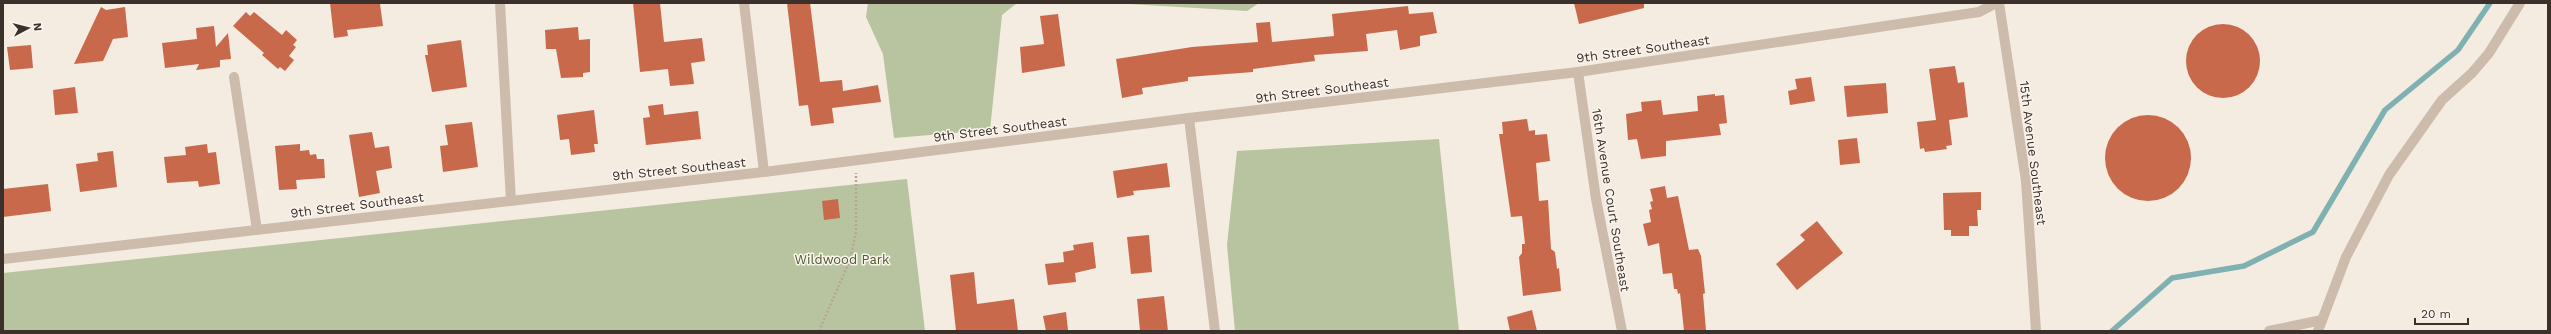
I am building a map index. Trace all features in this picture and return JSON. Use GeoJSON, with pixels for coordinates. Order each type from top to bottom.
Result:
{"type":"FeatureCollection","features":[{"type":"Feature","properties":{"kind":"street"},"geometry":{"type":"LineString","coordinates":[[500,3],[511,200]]}},
{"type":"Feature","properties":{"kind":"street"},"geometry":{"type":"LineString","coordinates":[[744,3],[764,172]]}},
{"type":"Feature","properties":{"kind":"street","name":"9th Street Southeast"},"geometry":{"type":"LineString","coordinates":[[3,259],[764,172],[1188,118],[1578,72],[1979,12],[1997,3]]}},
{"type":"Feature","properties":{"kind":"street","name":"15th Avenue Southeast"},"geometry":{"type":"LineString","coordinates":[[1997,3],[2026,180],[2036,331]]}},
{"type":"Feature","properties":{"kind":"street"},"geometry":{"type":"LineString","coordinates":[[2318,331],[2346,257],[2389,175],[2442,100],[2472,73],[2489,53],[2520,3]]}},
{"type":"Feature","properties":{"kind":"street","name":"16th Avenue Court Southeast"},"geometry":{"type":"LineString","coordinates":[[1578,72],[1596,199],[1622,331]]}},
{"type":"Feature","properties":{"kind":"street"},"geometry":{"type":"LineString","coordinates":[[234,77],[257,230]]}},
{"type":"Feature","properties":{"kind":"street"},"geometry":{"type":"LineString","coordinates":[[1188,118],[1215,331]]}},
{"type":"Feature","properties":{"kind":"street"},"geometry":{"type":"LineString","coordinates":[[2269,331],[2322,320]]}},
{"type":"Feature","properties":{"kind":"path"},"geometry":{"type":"LineString","coordinates":[[818,331],[850,260],[856,232],[856,161]]}},
{"type":"Feature","properties":{"kind":"green space"},"geometry":{"type":"Polygon","coordinates":[[[868,3],[1017,3],[1002,15],[990,130],[894,138],[883,54],[866,17],[868,3]]]}},
{"type":"Feature","properties":{"kind":"green space"},"geometry":{"type":"Polygon","coordinates":[[[1111,3],[1259,3],[1247,11],[1111,3]]]}},
{"type":"Feature","properties":{"kind":"green space"},"geometry":{"type":"Polygon","coordinates":[[[1439,139],[1459,331],[1235,331],[1227,245],[1237,151],[1439,139]]]}},
{"type":"Feature","properties":{"kind":"green space","name":"Wildwood Park"},"geometry":{"type":"Polygon","coordinates":[[[907,179],[925,331],[3,331],[3,273],[907,179]]]}},
{"type":"Feature","properties":{"kind":"building"},"geometry":{"type":"Polygon","coordinates":[[[330,3],[380,4],[383,26],[347,30],[348,36],[334,38],[330,3]]]}},
{"type":"Feature","properties":{"kind":"building"},"geometry":{"type":"Polygon","coordinates":[[[633,3],[660,3],[664,42],[702,38],[705,61],[691,63],[694,84],[670,86],[668,69],[640,72],[633,3]]]}},
{"type":"Feature","properties":{"kind":"building"},"geometry":{"type":"Polygon","coordinates":[[[787,3],[810,3],[820,82],[842,80],[843,91],[878,85],[881,102],[832,108],[834,123],[811,126],[808,105],[799,106],[787,3]]]}},
{"type":"Feature","properties":{"kind":"building"},"geometry":{"type":"Polygon","coordinates":[[[1574,3],[1644,3],[1644,8],[1579,24],[1574,3]]]}},
{"type":"Feature","properties":{"kind":"building"},"geometry":{"type":"Polygon","coordinates":[[[1408,6],[1409,14],[1433,12],[1437,33],[1420,36],[1420,46],[1400,50],[1397,30],[1366,34],[1368,51],[1314,55],[1315,61],[1253,69],[1253,72],[1188,77],[1188,81],[1142,88],[1143,94],[1122,98],[1116,59],[1192,47],[1258,42],[1256,23],[1270,22],[1272,42],[1334,36],[1332,14],[1408,6]]]}},
{"type":"Feature","properties":{"kind":"building"},"geometry":{"type":"Polygon","coordinates":[[[101,7],[106,10],[125,7],[128,37],[113,39],[103,61],[74,64],[101,7]]]}},
{"type":"Feature","properties":{"kind":"building"},"geometry":{"type":"Polygon","coordinates":[[[246,12],[250,16],[254,12],[282,35],[286,30],[297,40],[293,45],[296,47],[289,56],[294,60],[285,71],[280,67],[278,69],[262,55],[264,53],[233,26],[246,12]]]}},
{"type":"Feature","properties":{"kind":"building"},"geometry":{"type":"Polygon","coordinates":[[[1058,14],[1065,66],[1022,73],[1020,47],[1044,44],[1040,16],[1058,14]]]}},
{"type":"Feature","properties":{"kind":"building"},"geometry":{"type":"Polygon","coordinates":[[[2216,24],[2230,24],[2244,30],[2254,40],[2260,54],[2258,75],[2254,82],[2244,92],[2230,98],[2216,98],[2202,92],[2192,82],[2186,68],[2186,54],[2192,40],[2202,30],[2216,24]]]}},
{"type":"Feature","properties":{"kind":"building"},"geometry":{"type":"Polygon","coordinates":[[[214,26],[216,47],[228,33],[231,59],[220,60],[220,67],[196,70],[199,64],[165,68],[162,43],[197,39],[196,28],[214,26]]]}},
{"type":"Feature","properties":{"kind":"building"},"geometry":{"type":"Polygon","coordinates":[[[578,27],[579,40],[590,39],[590,72],[583,73],[583,77],[561,78],[556,49],[546,49],[545,30],[578,27]]]}},
{"type":"Feature","properties":{"kind":"building"},"geometry":{"type":"Polygon","coordinates":[[[461,40],[467,87],[432,92],[425,55],[428,55],[427,45],[461,40]]]}},
{"type":"Feature","properties":{"kind":"building"},"geometry":{"type":"Polygon","coordinates":[[[31,45],[33,68],[10,70],[7,47],[31,45]]]}},
{"type":"Feature","properties":{"kind":"building"},"geometry":{"type":"Polygon","coordinates":[[[1955,66],[1958,83],[1964,82],[1968,117],[1949,120],[1952,145],[1946,146],[1947,149],[1925,152],[1924,148],[1920,149],[1917,122],[1936,120],[1929,69],[1955,66]]]}},
{"type":"Feature","properties":{"kind":"building"},"geometry":{"type":"Polygon","coordinates":[[[1811,77],[1815,101],[1790,105],[1788,91],[1797,89],[1795,79],[1811,77]]]}},
{"type":"Feature","properties":{"kind":"building"},"geometry":{"type":"Polygon","coordinates":[[[1886,83],[1888,113],[1847,117],[1844,86],[1886,83]]]}},
{"type":"Feature","properties":{"kind":"building"},"geometry":{"type":"Polygon","coordinates":[[[75,87],[78,113],[55,115],[53,90],[75,87]]]}},
{"type":"Feature","properties":{"kind":"building"},"geometry":{"type":"Polygon","coordinates":[[[1715,94],[1715,96],[1724,95],[1727,123],[1719,124],[1721,135],[1666,141],[1666,156],[1641,159],[1637,139],[1628,140],[1626,114],[1642,111],[1641,102],[1661,100],[1663,115],[1698,111],[1697,96],[1715,94]]]}},
{"type":"Feature","properties":{"kind":"building"},"geometry":{"type":"Polygon","coordinates":[[[663,104],[664,115],[698,111],[701,139],[646,145],[643,118],[650,117],[648,106],[663,104]]]}},
{"type":"Feature","properties":{"kind":"building"},"geometry":{"type":"Polygon","coordinates":[[[594,110],[598,144],[594,144],[595,152],[571,155],[569,139],[560,140],[557,115],[594,110]]]}},
{"type":"Feature","properties":{"kind":"building"},"geometry":{"type":"Polygon","coordinates":[[[2140,115],[2156,115],[2165,118],[2179,127],[2188,141],[2191,150],[2191,166],[2188,175],[2179,189],[2165,198],[2156,201],[2140,201],[2124,194],[2117,189],[2112,182],[2105,166],[2105,150],[2112,134],[2117,127],[2124,122],[2140,115]]]}},
{"type":"Feature","properties":{"kind":"building"},"geometry":{"type":"Polygon","coordinates":[[[1527,119],[1529,131],[1535,130],[1535,135],[1547,134],[1550,161],[1536,163],[1539,201],[1548,200],[1551,249],[1555,252],[1557,269],[1559,268],[1561,291],[1523,296],[1519,257],[1522,253],[1522,244],[1525,244],[1522,216],[1511,217],[1499,134],[1503,134],[1502,122],[1527,119]]]}},
{"type":"Feature","properties":{"kind":"building"},"geometry":{"type":"Polygon","coordinates":[[[472,122],[478,167],[443,172],[440,146],[448,145],[445,125],[472,122]]]}},
{"type":"Feature","properties":{"kind":"building"},"geometry":{"type":"Polygon","coordinates":[[[372,132],[375,148],[389,146],[392,168],[376,171],[380,193],[359,197],[349,135],[372,132]]]}},
{"type":"Feature","properties":{"kind":"building"},"geometry":{"type":"Polygon","coordinates":[[[1857,138],[1860,163],[1840,165],[1838,140],[1857,138]]]}},
{"type":"Feature","properties":{"kind":"building"},"geometry":{"type":"Polygon","coordinates":[[[207,144],[208,153],[216,152],[220,184],[199,187],[198,181],[167,183],[164,157],[186,155],[185,147],[207,144]]]}},
{"type":"Feature","properties":{"kind":"building"},"geometry":{"type":"Polygon","coordinates":[[[300,144],[300,151],[309,150],[310,155],[316,154],[317,159],[324,159],[325,178],[296,180],[297,189],[279,190],[275,146],[300,144]]]}},
{"type":"Feature","properties":{"kind":"building"},"geometry":{"type":"Polygon","coordinates":[[[113,151],[117,187],[80,192],[76,164],[98,161],[97,153],[113,151]]]}},
{"type":"Feature","properties":{"kind":"building"},"geometry":{"type":"Polygon","coordinates":[[[1167,163],[1170,187],[1133,191],[1134,195],[1117,198],[1113,171],[1167,163]]]}},
{"type":"Feature","properties":{"kind":"building"},"geometry":{"type":"Polygon","coordinates":[[[48,184],[51,211],[3,217],[3,189],[48,184]]]}},
{"type":"Feature","properties":{"kind":"building"},"geometry":{"type":"Polygon","coordinates":[[[1665,186],[1667,198],[1678,196],[1689,250],[1698,249],[1701,256],[1705,293],[1703,294],[1706,331],[1684,331],[1680,293],[1678,294],[1677,289],[1674,289],[1672,273],[1663,274],[1659,243],[1648,246],[1643,224],[1651,222],[1649,210],[1652,209],[1650,202],[1653,201],[1650,189],[1665,186]]]}},
{"type":"Feature","properties":{"kind":"building"},"geometry":{"type":"Polygon","coordinates":[[[1981,192],[1981,210],[1977,210],[1978,226],[1969,226],[1969,236],[1951,236],[1951,230],[1944,230],[1943,193],[1981,192]]]}},
{"type":"Feature","properties":{"kind":"building"},"geometry":{"type":"Polygon","coordinates":[[[838,199],[840,218],[824,220],[822,201],[838,199]]]}},
{"type":"Feature","properties":{"kind":"building"},"geometry":{"type":"Polygon","coordinates":[[[1817,221],[1843,253],[1797,290],[1776,264],[1805,240],[1800,235],[1817,221]]]}},
{"type":"Feature","properties":{"kind":"building"},"geometry":{"type":"Polygon","coordinates":[[[1149,235],[1152,272],[1131,274],[1127,237],[1149,235]]]}},
{"type":"Feature","properties":{"kind":"building"},"geometry":{"type":"Polygon","coordinates":[[[1093,242],[1096,268],[1075,273],[1076,282],[1048,285],[1045,264],[1064,262],[1063,252],[1074,250],[1073,245],[1093,242]]]}},
{"type":"Feature","properties":{"kind":"building"},"geometry":{"type":"Polygon","coordinates":[[[974,272],[977,304],[1014,299],[1018,331],[956,331],[950,275],[974,272]]]}},
{"type":"Feature","properties":{"kind":"building"},"geometry":{"type":"Polygon","coordinates":[[[1164,296],[1168,331],[1140,331],[1137,299],[1164,296]]]}},
{"type":"Feature","properties":{"kind":"building"},"geometry":{"type":"Polygon","coordinates":[[[1532,310],[1537,331],[1510,331],[1507,317],[1532,310]]]}},
{"type":"Feature","properties":{"kind":"building"},"geometry":{"type":"Polygon","coordinates":[[[1066,312],[1068,330],[1046,331],[1043,316],[1066,312]]]}},
{"type":"Feature","properties":{"kind":"waterway"},"geometry":{"type":"LineString","coordinates":[[2112,331],[2172,278],[2244,266],[2313,232],[2385,110],[2458,50],[2490,3]]}}]}
